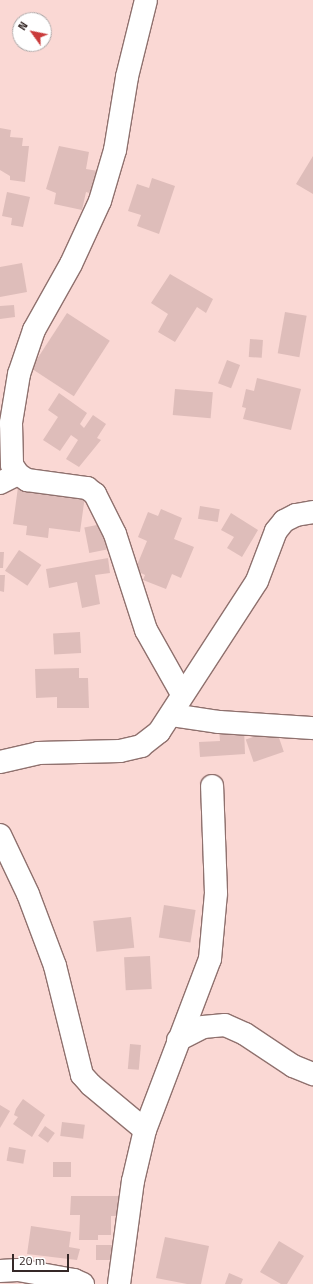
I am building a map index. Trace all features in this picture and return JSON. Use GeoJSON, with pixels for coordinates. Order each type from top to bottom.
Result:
{"type":"FeatureCollection","features":[{"type":"Feature","properties":{"kind":"street"},"geometry":{"type":"LineString","coordinates":[[146,0],[127,77],[115,150],[100,201],[71,264],[34,330],[19,374],[11,423],[12,465],[9,478],[86,488],[95,494],[115,534],[146,630],[182,694]]}},
{"type":"Feature","properties":{"kind":"street"},"geometry":{"type":"LineString","coordinates":[[0,762],[38,753],[127,750],[141,746],[159,732],[172,714],[182,694],[257,581],[276,531],[284,521],[296,515],[313,512]]}},
{"type":"Feature","properties":{"kind":"street"},"geometry":{"type":"LineString","coordinates":[[172,714],[219,722],[313,728]]}},
{"type":"Feature","properties":{"kind":"street"},"geometry":{"type":"LineString","coordinates":[[119,1284],[133,1181],[146,1130],[178,1040],[210,959],[216,894],[212,786]]}},
{"type":"Feature","properties":{"kind":"street"},"geometry":{"type":"LineString","coordinates":[[0,835],[28,894],[55,966],[82,1075],[90,1085],[146,1130]]}},
{"type":"Feature","properties":{"kind":"street"},"geometry":{"type":"LineString","coordinates":[[178,1040],[203,1027],[225,1025],[245,1034],[293,1066],[313,1074]]}},
{"type":"Feature","properties":{"kind":"street"},"geometry":{"type":"LineString","coordinates":[[0,1271],[18,1270],[74,1280],[83,1284]]}},
{"type":"Feature","properties":{"kind":"building"},"geometry":{"type":"Polygon","coordinates":[[[0,128],[11,130],[10,137],[23,138],[22,146],[29,146],[25,182],[10,180],[10,176],[0,170],[0,128]]]}},
{"type":"Feature","properties":{"kind":"building"},"geometry":{"type":"Polygon","coordinates":[[[59,146],[89,152],[86,169],[98,171],[93,194],[86,192],[82,210],[54,204],[56,193],[46,189],[59,146]]]}},
{"type":"Feature","properties":{"kind":"building"},"geometry":{"type":"Polygon","coordinates":[[[313,156],[313,194],[296,184],[313,156]]]}},
{"type":"Feature","properties":{"kind":"building"},"geometry":{"type":"Polygon","coordinates":[[[152,178],[175,186],[159,234],[137,226],[141,215],[128,211],[137,184],[149,188],[152,178]]]}},
{"type":"Feature","properties":{"kind":"building"},"geometry":{"type":"Polygon","coordinates":[[[7,192],[30,197],[23,227],[11,225],[12,218],[2,216],[7,192]]]}},
{"type":"Feature","properties":{"kind":"building"},"geometry":{"type":"Polygon","coordinates":[[[22,263],[27,292],[0,297],[0,267],[22,263]]]}},
{"type":"Feature","properties":{"kind":"building"},"geometry":{"type":"Polygon","coordinates":[[[170,274],[213,299],[206,313],[197,307],[175,342],[158,332],[168,314],[151,303],[170,274]]]}},
{"type":"Feature","properties":{"kind":"building"},"geometry":{"type":"Polygon","coordinates":[[[14,305],[15,317],[0,319],[0,306],[14,305]]]}},
{"type":"Feature","properties":{"kind":"building"},"geometry":{"type":"Polygon","coordinates":[[[285,312],[307,316],[299,357],[278,353],[285,312]]]}},
{"type":"Feature","properties":{"kind":"building"},"geometry":{"type":"Polygon","coordinates":[[[67,313],[110,341],[74,396],[31,368],[67,313]]]}},
{"type":"Feature","properties":{"kind":"building"},"geometry":{"type":"Polygon","coordinates":[[[250,339],[263,340],[262,358],[249,357],[250,339]]]}},
{"type":"Feature","properties":{"kind":"building"},"geometry":{"type":"Polygon","coordinates":[[[227,360],[240,365],[231,388],[218,383],[227,360]]]}},
{"type":"Feature","properties":{"kind":"building"},"geometry":{"type":"Polygon","coordinates":[[[257,378],[301,389],[291,430],[243,419],[246,408],[242,407],[246,389],[254,391],[257,378]]]}},
{"type":"Feature","properties":{"kind":"building"},"geometry":{"type":"Polygon","coordinates":[[[175,389],[213,392],[211,418],[173,415],[175,389]]]}},
{"type":"Feature","properties":{"kind":"building"},"geometry":{"type":"Polygon","coordinates":[[[59,393],[87,413],[80,424],[84,428],[93,415],[106,424],[97,438],[101,440],[79,467],[66,459],[78,440],[71,435],[60,451],[43,440],[58,417],[48,410],[59,393]]]}},
{"type":"Feature","properties":{"kind":"building"},"geometry":{"type":"Polygon","coordinates":[[[18,487],[85,496],[80,532],[49,528],[48,538],[26,535],[27,526],[13,524],[18,487]]]}},
{"type":"Feature","properties":{"kind":"building"},"geometry":{"type":"Polygon","coordinates":[[[200,506],[220,509],[218,522],[198,519],[200,506]]]}},
{"type":"Feature","properties":{"kind":"building"},"geometry":{"type":"Polygon","coordinates":[[[161,509],[182,518],[174,539],[194,547],[181,578],[172,574],[166,589],[143,580],[145,575],[135,570],[147,541],[138,537],[148,512],[158,516],[161,509]]]}},
{"type":"Feature","properties":{"kind":"building"},"geometry":{"type":"Polygon","coordinates":[[[231,513],[258,530],[242,557],[227,548],[234,537],[221,530],[231,513]]]}},
{"type":"Feature","properties":{"kind":"building"},"geometry":{"type":"Polygon","coordinates":[[[102,524],[107,550],[89,553],[84,527],[102,524]]]}},
{"type":"Feature","properties":{"kind":"building"},"geometry":{"type":"Polygon","coordinates":[[[19,550],[41,565],[27,586],[5,571],[19,550]]]}},
{"type":"Feature","properties":{"kind":"building"},"geometry":{"type":"Polygon","coordinates":[[[0,552],[4,552],[3,568],[0,568],[0,552]]]}},
{"type":"Feature","properties":{"kind":"building"},"geometry":{"type":"Polygon","coordinates":[[[108,558],[110,573],[95,575],[100,604],[82,608],[77,582],[49,588],[46,569],[108,558]]]}},
{"type":"Feature","properties":{"kind":"building"},"geometry":{"type":"Polygon","coordinates":[[[0,575],[5,575],[4,592],[0,591],[0,575]]]}},
{"type":"Feature","properties":{"kind":"building"},"geometry":{"type":"Polygon","coordinates":[[[80,632],[81,653],[54,654],[53,633],[80,632]]]}},
{"type":"Feature","properties":{"kind":"building"},"geometry":{"type":"Polygon","coordinates":[[[79,668],[79,678],[88,678],[89,708],[57,708],[57,697],[36,698],[35,669],[79,668]]]}},
{"type":"Feature","properties":{"kind":"building"},"geometry":{"type":"Polygon","coordinates":[[[244,727],[245,754],[200,757],[199,742],[220,741],[219,729],[244,727]]]}},
{"type":"Feature","properties":{"kind":"building"},"geometry":{"type":"Polygon","coordinates":[[[276,729],[284,752],[254,762],[246,739],[276,729]]]}},
{"type":"Feature","properties":{"kind":"building"},"geometry":{"type":"Polygon","coordinates":[[[164,905],[196,910],[190,943],[159,938],[164,905]]]}},
{"type":"Feature","properties":{"kind":"building"},"geometry":{"type":"Polygon","coordinates":[[[131,917],[134,948],[96,952],[93,921],[131,917]]]}},
{"type":"Feature","properties":{"kind":"building"},"geometry":{"type":"Polygon","coordinates":[[[150,956],[152,989],[126,990],[124,957],[150,956]]]}},
{"type":"Feature","properties":{"kind":"building"},"geometry":{"type":"Polygon","coordinates":[[[130,1044],[141,1045],[139,1070],[128,1069],[130,1044]]]}},
{"type":"Feature","properties":{"kind":"building"},"geometry":{"type":"Polygon","coordinates":[[[23,1099],[45,1115],[32,1137],[13,1124],[18,1117],[14,1115],[16,1109],[23,1099]]]}},
{"type":"Feature","properties":{"kind":"building"},"geometry":{"type":"Polygon","coordinates":[[[0,1105],[10,1111],[0,1128],[0,1105]]]}},
{"type":"Feature","properties":{"kind":"building"},"geometry":{"type":"Polygon","coordinates":[[[62,1122],[85,1125],[83,1139],[60,1136],[62,1122]]]}},
{"type":"Feature","properties":{"kind":"building"},"geometry":{"type":"Polygon","coordinates":[[[45,1126],[55,1133],[48,1143],[38,1136],[45,1126]]]}},
{"type":"Feature","properties":{"kind":"building"},"geometry":{"type":"Polygon","coordinates":[[[9,1147],[26,1150],[23,1164],[7,1161],[9,1147]]]}},
{"type":"Feature","properties":{"kind":"building"},"geometry":{"type":"Polygon","coordinates":[[[53,1162],[71,1162],[71,1177],[53,1177],[53,1162]]]}},
{"type":"Feature","properties":{"kind":"building"},"geometry":{"type":"Polygon","coordinates":[[[71,1196],[119,1196],[119,1216],[111,1216],[111,1235],[98,1235],[98,1240],[79,1240],[80,1215],[70,1215],[71,1196]]]}},
{"type":"Feature","properties":{"kind":"building"},"geometry":{"type":"Polygon","coordinates":[[[31,1226],[71,1232],[69,1247],[80,1249],[77,1260],[27,1254],[31,1226]]]}},
{"type":"Feature","properties":{"kind":"building"},"geometry":{"type":"Polygon","coordinates":[[[165,1237],[209,1246],[201,1284],[187,1284],[156,1278],[165,1237]]]}},
{"type":"Feature","properties":{"kind":"building"},"geometry":{"type":"Polygon","coordinates":[[[279,1241],[304,1256],[287,1284],[281,1284],[260,1272],[279,1241]]]}},
{"type":"Feature","properties":{"kind":"building"},"geometry":{"type":"Polygon","coordinates":[[[96,1245],[112,1245],[112,1260],[96,1260],[96,1245]]]}},
{"type":"Feature","properties":{"kind":"building"},"geometry":{"type":"Polygon","coordinates":[[[229,1273],[243,1279],[241,1284],[225,1284],[229,1273]]]}}]}
